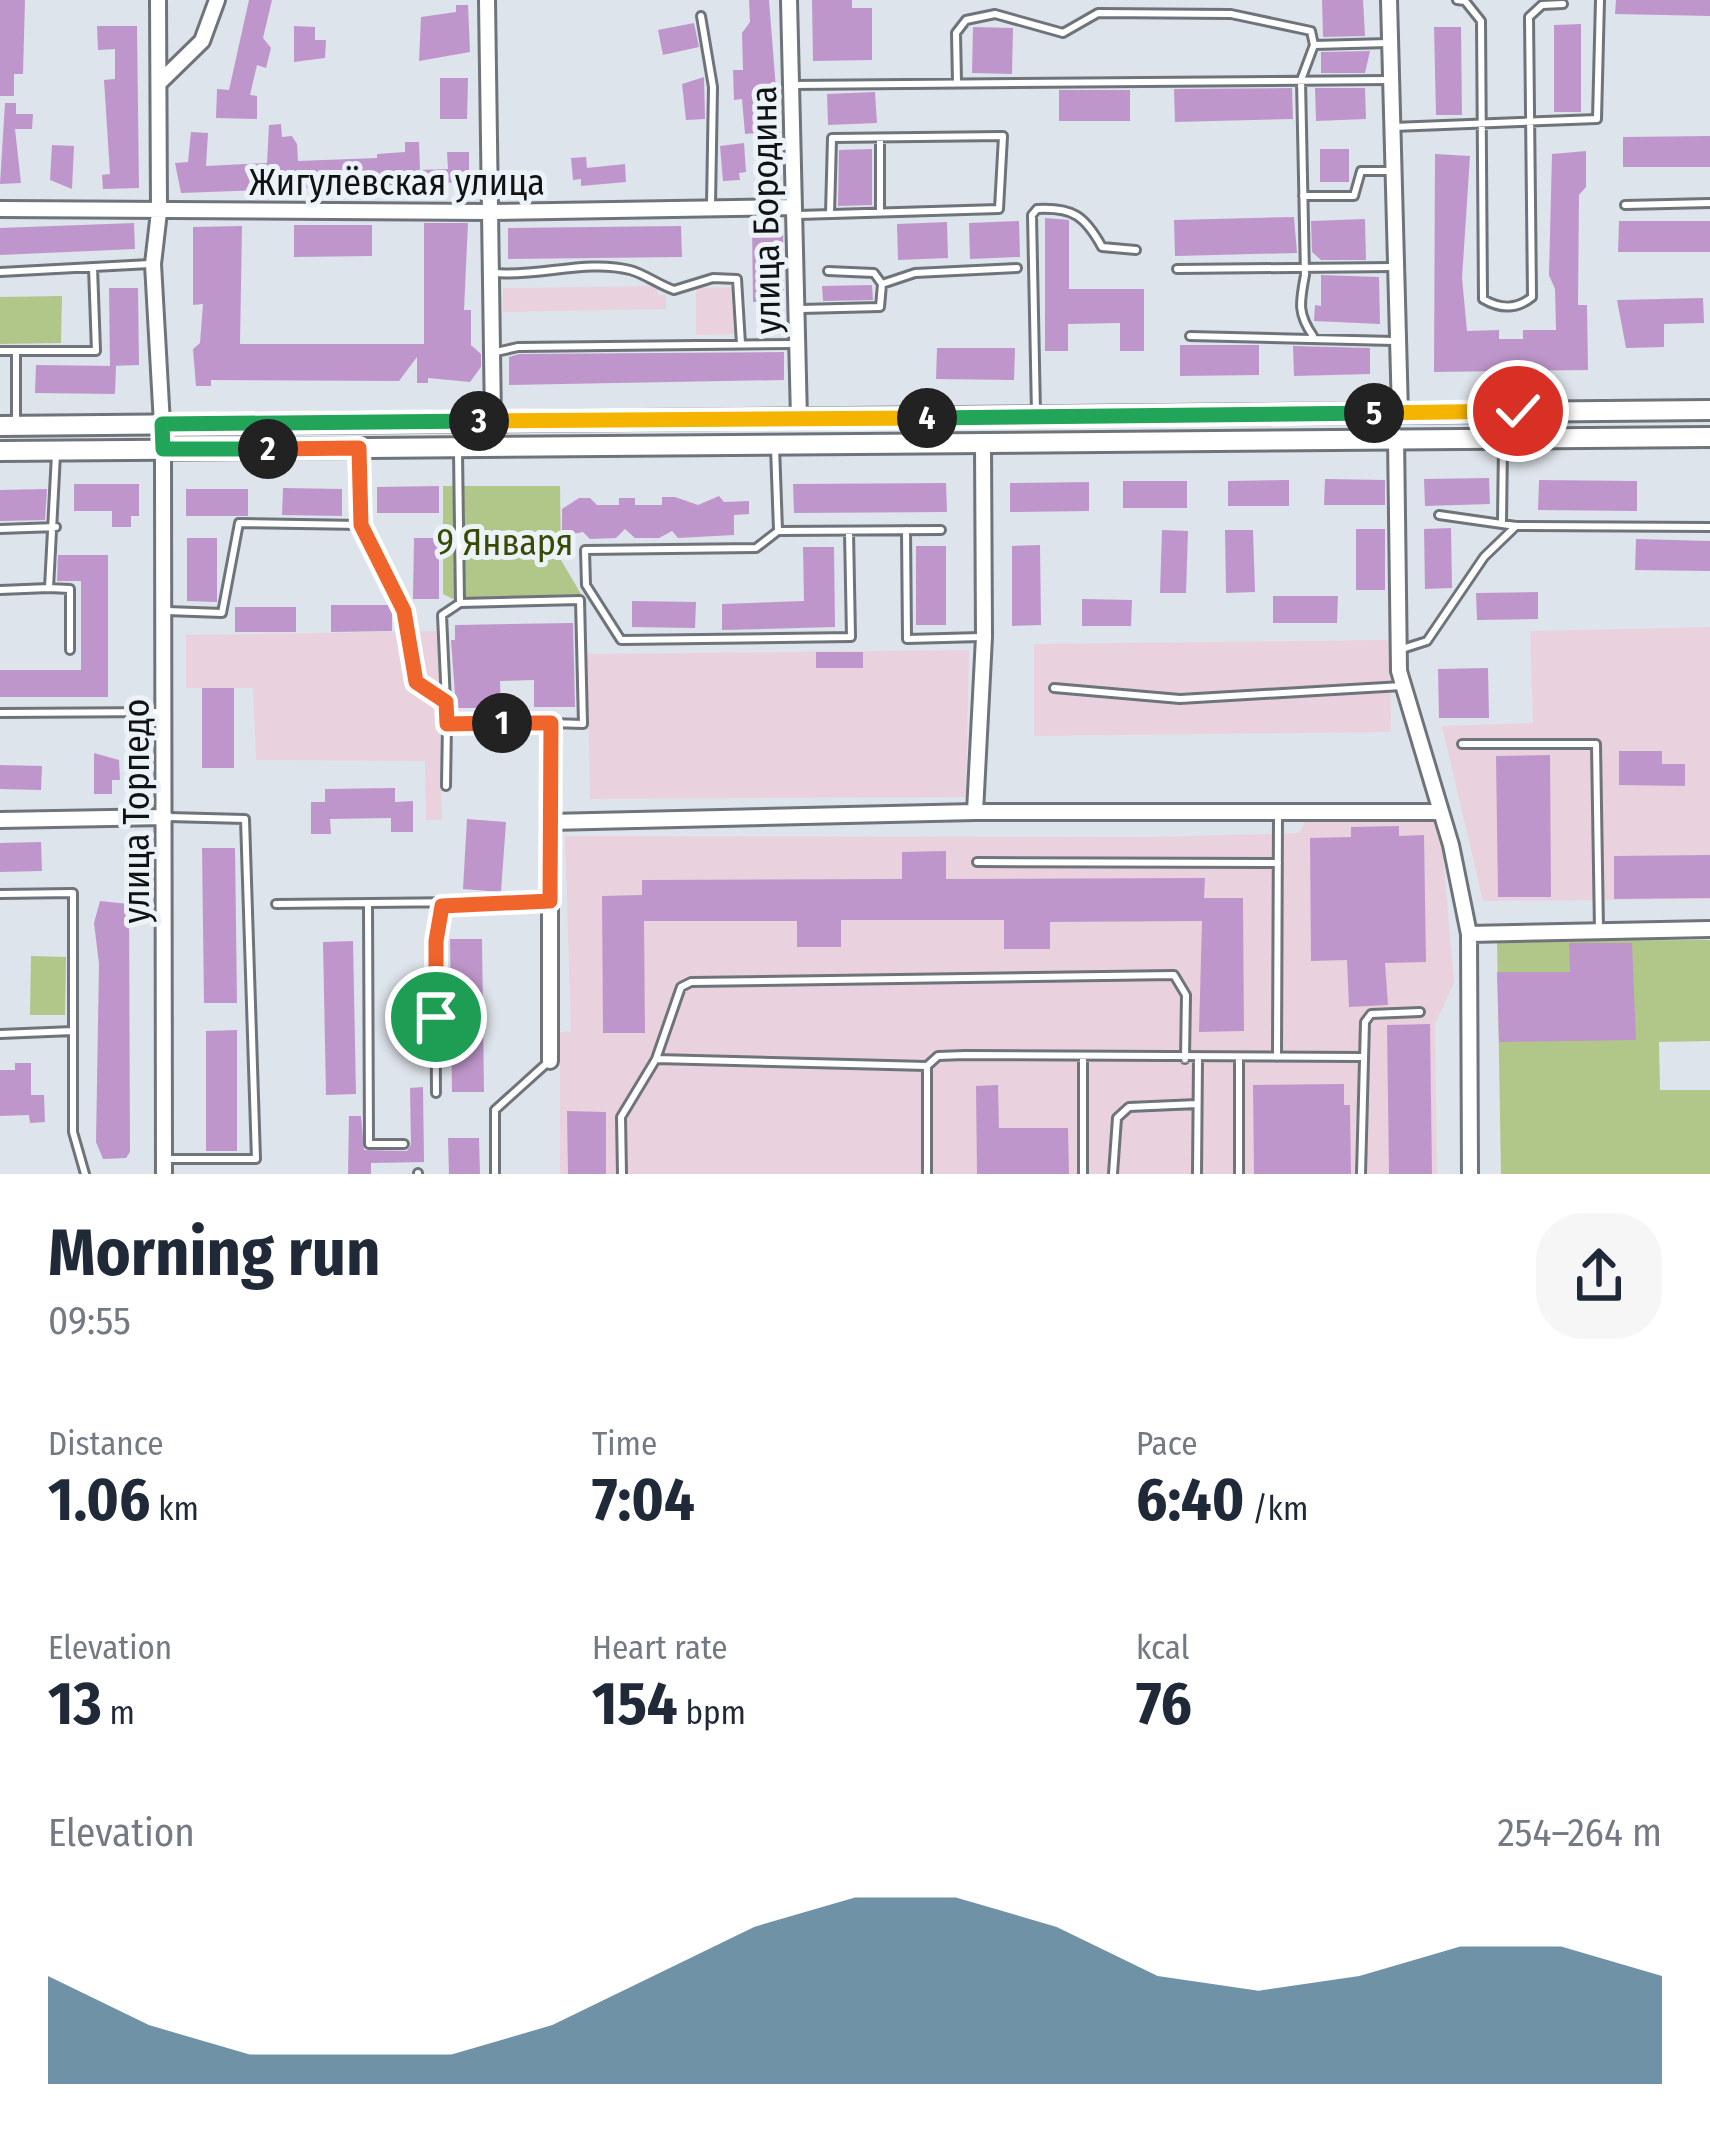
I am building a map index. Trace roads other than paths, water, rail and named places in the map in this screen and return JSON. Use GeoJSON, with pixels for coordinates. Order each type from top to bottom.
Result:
{"type":"FeatureCollection","features":[{"type":"Feature","properties":{"kind":"main road"},"geometry":{"type":"LineString","coordinates":[[8,426],[1710,410]]}},
{"type":"Feature","properties":{"kind":"main road"},"geometry":{"type":"LineString","coordinates":[[162,424],[163,449]]}},
{"type":"Feature","properties":{"kind":"main road"},"geometry":{"type":"LineString","coordinates":[[0,451],[1503,435],[1710,437]]}},
{"type":"Feature","properties":{"kind":"street"},"geometry":{"type":"LineString","coordinates":[[158,0],[159,212],[153,264],[162,424]]}},
{"type":"Feature","properties":{"kind":"street"},"geometry":{"type":"LineString","coordinates":[[160,83],[202,41],[217,0]]}},
{"type":"Feature","properties":{"kind":"street"},"geometry":{"type":"LineString","coordinates":[[487,0],[493,421]]}},
{"type":"Feature","properties":{"kind":"street","name":"улица Бородина"},"geometry":{"type":"LineString","coordinates":[[789,0],[799,419]]}},
{"type":"Feature","properties":{"kind":"street"},"geometry":{"type":"LineString","coordinates":[[1389,0],[1400,413]]}},
{"type":"Feature","properties":{"kind":"street","name":"Жигулёвская улица"},"geometry":{"type":"LineString","coordinates":[[0,209],[794,211]]}},
{"type":"Feature","properties":{"kind":"street"},"geometry":{"type":"LineString","coordinates":[[1396,436],[1402,686],[1440,812],[1469,934],[1470,1174]]}},
{"type":"Feature","properties":{"kind":"street"},"geometry":{"type":"LineString","coordinates":[[975,812],[984,637],[983,442]]}},
{"type":"Feature","properties":{"kind":"street","name":"улица Торпедо"},"geometry":{"type":"LineString","coordinates":[[163,449],[164,1166]]}},
{"type":"Feature","properties":{"kind":"street"},"geometry":{"type":"LineString","coordinates":[[550,1061],[550,823],[975,812],[1440,812]]}},
{"type":"Feature","properties":{"kind":"street"},"geometry":{"type":"LineString","coordinates":[[0,820],[165,817]]}},
{"type":"Feature","properties":{"kind":"street"},"geometry":{"type":"LineString","coordinates":[[1469,934],[1710,929]]}},
{"type":"Feature","properties":{"kind":"lane"},"geometry":{"type":"LineString","coordinates":[[1457,0],[1465,1],[1481,21],[1483,299],[1496,307],[1521,306],[1532,297],[1529,17],[1542,5],[1563,4]]}},
{"type":"Feature","properties":{"kind":"lane"},"geometry":{"type":"LineString","coordinates":[[1393,127],[1597,118],[1600,0]]}},
{"type":"Feature","properties":{"kind":"lane"},"geometry":{"type":"LineString","coordinates":[[958,83],[956,33],[966,20],[995,14],[1063,33],[1098,13],[1231,14],[1311,31],[1314,45],[1301,80],[1305,267],[1299,316],[1312,336]]}},
{"type":"Feature","properties":{"kind":"lane"},"geometry":{"type":"LineString","coordinates":[[701,16],[713,87],[711,208]]}},
{"type":"Feature","properties":{"kind":"lane"},"geometry":{"type":"LineString","coordinates":[[1314,45],[1391,43]]}},
{"type":"Feature","properties":{"kind":"lane"},"geometry":{"type":"LineString","coordinates":[[792,85],[1392,80]]}},
{"type":"Feature","properties":{"kind":"lane"},"geometry":{"type":"LineString","coordinates":[[880,137],[880,212]]}},
{"type":"Feature","properties":{"kind":"lane"},"geometry":{"type":"LineString","coordinates":[[794,211],[830,214],[999,209],[1003,137],[832,138],[830,214]]}},
{"type":"Feature","properties":{"kind":"lane"},"geometry":{"type":"LineString","coordinates":[[1301,196],[1354,196],[1361,171],[1394,171]]}},
{"type":"Feature","properties":{"kind":"lane"},"geometry":{"type":"LineString","coordinates":[[1625,205],[1710,203]]}},
{"type":"Feature","properties":{"kind":"lane"},"geometry":{"type":"LineString","coordinates":[[1036,417],[1032,214],[1037,209],[1063,208],[1085,217],[1102,247],[1136,250]]}},
{"type":"Feature","properties":{"kind":"lane"},"geometry":{"type":"LineString","coordinates":[[0,272],[153,264]]}},
{"type":"Feature","properties":{"kind":"lane"},"geometry":{"type":"LineString","coordinates":[[0,351],[96,351],[93,267]]}},
{"type":"Feature","properties":{"kind":"lane"},"geometry":{"type":"LineString","coordinates":[[491,273],[535,277],[599,267],[634,271],[674,290],[713,278],[736,279],[741,344]]}},
{"type":"Feature","properties":{"kind":"lane"},"geometry":{"type":"LineString","coordinates":[[1177,269],[1396,267]]}},
{"type":"Feature","properties":{"kind":"lane"},"geometry":{"type":"LineString","coordinates":[[882,284],[915,273],[1017,268]]}},
{"type":"Feature","properties":{"kind":"lane"},"geometry":{"type":"LineString","coordinates":[[797,309],[880,307],[882,284],[874,272],[828,271]]}},
{"type":"Feature","properties":{"kind":"lane"},"geometry":{"type":"LineString","coordinates":[[1190,336],[1398,341]]}},
{"type":"Feature","properties":{"kind":"lane"},"geometry":{"type":"LineString","coordinates":[[492,353],[518,346],[798,344]]}},
{"type":"Feature","properties":{"kind":"lane"},"geometry":{"type":"LineString","coordinates":[[8,426],[16,351]]}},
{"type":"Feature","properties":{"kind":"lane"},"geometry":{"type":"LineString","coordinates":[[1502,523],[1503,435]]}},
{"type":"Feature","properties":{"kind":"lane"},"geometry":{"type":"LineString","coordinates":[[775,444],[778,531]]}},
{"type":"Feature","properties":{"kind":"lane"},"geometry":{"type":"LineString","coordinates":[[458,447],[460,602]]}},
{"type":"Feature","properties":{"kind":"lane"},"geometry":{"type":"LineString","coordinates":[[359,448],[361,525],[404,611],[416,682],[446,702]]}},
{"type":"Feature","properties":{"kind":"lane"},"geometry":{"type":"LineString","coordinates":[[50,588],[56,450]]}},
{"type":"Feature","properties":{"kind":"lane"},"geometry":{"type":"LineString","coordinates":[[1438,514],[1516,526],[1710,527]]}},
{"type":"Feature","properties":{"kind":"lane"},"geometry":{"type":"LineString","coordinates":[[166,611],[222,613],[239,523],[361,525]]}},
{"type":"Feature","properties":{"kind":"lane"},"geometry":{"type":"LineString","coordinates":[[1399,650],[1427,641],[1458,591],[1516,526]]}},
{"type":"Feature","properties":{"kind":"lane"},"geometry":{"type":"LineString","coordinates":[[0,529],[56,527]]}},
{"type":"Feature","properties":{"kind":"lane"},"geometry":{"type":"LineString","coordinates":[[906,530],[907,639],[984,637]]}},
{"type":"Feature","properties":{"kind":"lane"},"geometry":{"type":"LineString","coordinates":[[849,531],[850,637],[622,640],[586,585],[585,550],[756,548],[778,531],[941,530]]}},
{"type":"Feature","properties":{"kind":"lane"},"geometry":{"type":"LineString","coordinates":[[0,590],[70,589],[70,650]]}},
{"type":"Feature","properties":{"kind":"lane"},"geometry":{"type":"LineString","coordinates":[[446,786],[442,614],[460,602],[580,600],[584,604],[583,724],[447,724]]}},
{"type":"Feature","properties":{"kind":"lane"},"geometry":{"type":"LineString","coordinates":[[1054,688],[1180,699],[1402,686]]}},
{"type":"Feature","properties":{"kind":"lane"},"geometry":{"type":"LineString","coordinates":[[0,713],[166,712]]}},
{"type":"Feature","properties":{"kind":"lane"},"geometry":{"type":"LineString","coordinates":[[550,823],[551,723]]}},
{"type":"Feature","properties":{"kind":"lane"},"geometry":{"type":"LineString","coordinates":[[1462,745],[1596,744],[1599,930]]}},
{"type":"Feature","properties":{"kind":"lane"},"geometry":{"type":"LineString","coordinates":[[1276,1057],[1278,811]]}},
{"type":"Feature","properties":{"kind":"lane"},"geometry":{"type":"LineString","coordinates":[[164,1166],[256,1159],[245,819],[165,817]]}},
{"type":"Feature","properties":{"kind":"lane"},"geometry":{"type":"LineString","coordinates":[[977,862],[1278,863]]}},
{"type":"Feature","properties":{"kind":"lane"},"geometry":{"type":"LineString","coordinates":[[0,894],[73,893],[73,1132],[85,1174]]}},
{"type":"Feature","properties":{"kind":"lane"},"geometry":{"type":"LineString","coordinates":[[276,904],[442,906],[550,901]]}},
{"type":"Feature","properties":{"kind":"lane"},"geometry":{"type":"LineString","coordinates":[[368,905],[369,1144],[404,1144]]}},
{"type":"Feature","properties":{"kind":"lane"},"geometry":{"type":"LineString","coordinates":[[436,1094],[436,941],[442,906]]}},
{"type":"Feature","properties":{"kind":"lane"},"geometry":{"type":"LineString","coordinates":[[622,1174],[621,1117],[656,1059],[681,987],[691,982],[1174,975],[1186,995],[1185,1059]]}},
{"type":"Feature","properties":{"kind":"lane"},"geometry":{"type":"LineString","coordinates":[[1361,1174],[1365,1022],[1371,1014],[1420,1012]]}},
{"type":"Feature","properties":{"kind":"lane"},"geometry":{"type":"LineString","coordinates":[[0,1034],[73,1031]]}},
{"type":"Feature","properties":{"kind":"lane"},"geometry":{"type":"LineString","coordinates":[[656,1059],[926,1066],[938,1056],[1361,1057]]}},
{"type":"Feature","properties":{"kind":"lane"},"geometry":{"type":"LineString","coordinates":[[1083,1057],[1083,1174]]}},
{"type":"Feature","properties":{"kind":"lane"},"geometry":{"type":"LineString","coordinates":[[1197,1174],[1198,1059]]}},
{"type":"Feature","properties":{"kind":"lane"},"geometry":{"type":"LineString","coordinates":[[1239,1059],[1239,1174]]}},
{"type":"Feature","properties":{"kind":"lane"},"geometry":{"type":"LineString","coordinates":[[495,1174],[495,1110],[550,1061]]}},
{"type":"Feature","properties":{"kind":"lane"},"geometry":{"type":"LineString","coordinates":[[926,1066],[928,1174]]}},
{"type":"Feature","properties":{"kind":"lane"},"geometry":{"type":"LineString","coordinates":[[1113,1174],[1117,1118],[1129,1107],[1197,1104]]}},
{"type":"Feature","properties":{"kind":"park label","name":"9 Января"},"geometry":{"type":"Point","coordinates":[505,542]}}]}
